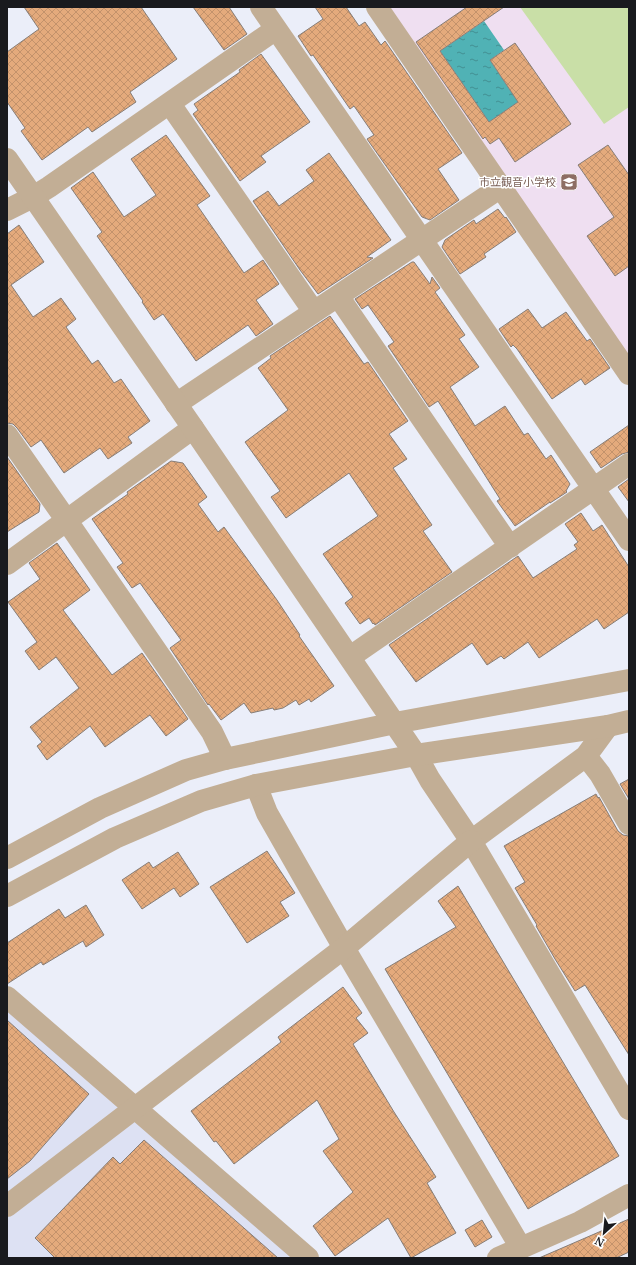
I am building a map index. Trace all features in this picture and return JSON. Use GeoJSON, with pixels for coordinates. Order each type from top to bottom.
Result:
{"type":"FeatureCollection","features":[{"type":"Feature","properties":{"kind":"street"},"geometry":{"type":"LineString","coordinates":[[261,7],[629,540]]}},
{"type":"Feature","properties":{"kind":"street"},"geometry":{"type":"LineString","coordinates":[[377,7],[629,374]]}},
{"type":"Feature","properties":{"kind":"street"},"geometry":{"type":"LineString","coordinates":[[7,210],[33,197],[170,104],[276,29]]}},
{"type":"Feature","properties":{"kind":"street"},"geometry":{"type":"LineString","coordinates":[[170,104],[314,312]]}},
{"type":"Feature","properties":{"kind":"street"},"geometry":{"type":"LineString","coordinates":[[7,159],[416,755],[430,780],[471,841],[629,1109]]}},
{"type":"Feature","properties":{"kind":"street"},"geometry":{"type":"LineString","coordinates":[[176,404],[501,187]]}},
{"type":"Feature","properties":{"kind":"street"},"geometry":{"type":"LineString","coordinates":[[338,296],[510,547]]}},
{"type":"Feature","properties":{"kind":"street"},"geometry":{"type":"LineString","coordinates":[[7,564],[193,428]]}},
{"type":"Feature","properties":{"kind":"street"},"geometry":{"type":"LineString","coordinates":[[7,435],[212,732],[225,759]]}},
{"type":"Feature","properties":{"kind":"street"},"geometry":{"type":"LineString","coordinates":[[350,657],[629,464]]}},
{"type":"Feature","properties":{"kind":"street"},"geometry":{"type":"LineString","coordinates":[[7,858],[100,808],[186,770],[225,759],[395,723],[629,680]]}},
{"type":"Feature","properties":{"kind":"street"},"geometry":{"type":"LineString","coordinates":[[7,896],[115,838],[201,801],[256,785],[416,755],[608,726],[629,721]]}},
{"type":"Feature","properties":{"kind":"street"},"geometry":{"type":"LineString","coordinates":[[7,1206],[344,948],[471,841],[586,756],[608,726]]}},
{"type":"Feature","properties":{"kind":"street"},"geometry":{"type":"LineString","coordinates":[[586,756],[600,774],[629,824]]}},
{"type":"Feature","properties":{"kind":"street"},"geometry":{"type":"LineString","coordinates":[[256,785],[267,813],[344,948],[521,1248]]}},
{"type":"Feature","properties":{"kind":"street"},"geometry":{"type":"LineString","coordinates":[[7,997],[308,1258]]}},
{"type":"Feature","properties":{"kind":"street"},"geometry":{"type":"LineString","coordinates":[[498,1258],[580,1222],[629,1195]]}},
{"type":"Feature","properties":{"kind":"shaded area","name":"市立観音小学校"},"geometry":{"type":"Polygon","coordinates":[[[390,7],[629,7],[629,356],[390,7]]]}},
{"type":"Feature","properties":{"kind":"shaded area"},"geometry":{"type":"Polygon","coordinates":[[[7,997],[312,1258],[7,1258],[7,997]]]}},
{"type":"Feature","properties":{"kind":"green space"},"geometry":{"type":"Polygon","coordinates":[[[520,7],[629,7],[629,107],[604,124],[520,7]]]}},
{"type":"Feature","properties":{"kind":"water"},"geometry":{"type":"Polygon","coordinates":[[[484,21],[504,50],[490,60],[518,102],[489,122],[440,51],[484,21]]]}},
{"type":"Feature","properties":{"kind":"building"},"geometry":{"type":"Polygon","coordinates":[[[24,7],[141,7],[177,59],[130,92],[136,102],[92,132],[88,127],[42,160],[21,131],[25,128],[7,102],[7,52],[39,29],[24,7]]]}},
{"type":"Feature","properties":{"kind":"building"},"geometry":{"type":"Polygon","coordinates":[[[193,7],[229,7],[247,34],[224,50],[193,7]]]}},
{"type":"Feature","properties":{"kind":"building"},"geometry":{"type":"Polygon","coordinates":[[[315,7],[346,7],[359,26],[365,22],[381,45],[385,41],[462,153],[438,169],[459,200],[430,220],[422,217],[367,139],[374,135],[354,106],[350,109],[298,36],[323,19],[315,7]]]}},
{"type":"Feature","properties":{"kind":"building"},"geometry":{"type":"Polygon","coordinates":[[[467,7],[504,7],[440,51],[489,122],[518,102],[490,60],[515,43],[571,124],[515,162],[499,138],[490,144],[485,137],[483,139],[416,42],[467,7]]]}},
{"type":"Feature","properties":{"kind":"building"},"geometry":{"type":"Polygon","coordinates":[[[261,54],[310,122],[261,156],[266,162],[240,181],[193,114],[198,110],[194,104],[240,72],[239,70],[261,54]]]}},
{"type":"Feature","properties":{"kind":"building"},"geometry":{"type":"Polygon","coordinates":[[[166,135],[210,196],[197,205],[244,273],[263,260],[279,284],[256,300],[273,324],[256,336],[248,325],[196,361],[163,314],[154,320],[142,302],[143,301],[97,236],[102,232],[71,188],[93,172],[124,217],[156,195],[131,159],[166,135]]]}},
{"type":"Feature","properties":{"kind":"building"},"geometry":{"type":"Polygon","coordinates":[[[608,145],[629,175],[629,266],[615,276],[587,236],[614,217],[578,165],[608,145]]]}},
{"type":"Feature","properties":{"kind":"building"},"geometry":{"type":"Polygon","coordinates":[[[329,153],[391,240],[367,257],[373,258],[318,294],[253,201],[268,191],[279,206],[314,181],[306,170],[329,153]]]}},
{"type":"Feature","properties":{"kind":"building"},"geometry":{"type":"Polygon","coordinates":[[[498,209],[505,218],[506,217],[516,232],[484,254],[486,257],[460,274],[442,247],[445,240],[474,220],[476,224],[498,209]]]}},
{"type":"Feature","properties":{"kind":"building"},"geometry":{"type":"Polygon","coordinates":[[[19,225],[44,262],[11,285],[33,317],[61,298],[76,319],[66,327],[92,364],[98,360],[114,383],[121,379],[150,421],[128,437],[132,443],[108,459],[100,448],[64,473],[41,440],[31,447],[13,424],[7,423],[7,234],[19,225]]]}},
{"type":"Feature","properties":{"kind":"building"},"geometry":{"type":"Polygon","coordinates":[[[414,262],[430,284],[432,277],[440,288],[435,292],[465,335],[459,339],[479,367],[450,387],[475,426],[505,406],[524,435],[528,433],[546,459],[551,455],[570,484],[566,491],[567,492],[515,526],[497,501],[500,499],[438,401],[429,407],[388,346],[394,342],[368,305],[362,309],[355,299],[414,262]]]}},
{"type":"Feature","properties":{"kind":"building"},"geometry":{"type":"Polygon","coordinates":[[[528,309],[542,328],[566,312],[587,341],[590,339],[610,368],[585,385],[581,379],[552,399],[517,349],[513,345],[511,347],[499,329],[528,309]]]}},
{"type":"Feature","properties":{"kind":"building"},"geometry":{"type":"Polygon","coordinates":[[[330,316],[364,364],[368,362],[408,421],[389,434],[407,459],[393,468],[432,525],[423,531],[452,572],[375,625],[369,618],[360,624],[345,603],[353,597],[323,554],[378,516],[349,473],[286,518],[271,497],[280,491],[245,442],[288,410],[258,368],[271,358],[270,356],[330,316]]]}},
{"type":"Feature","properties":{"kind":"building"},"geometry":{"type":"Polygon","coordinates":[[[629,425],[629,452],[622,454],[601,468],[590,452],[629,425]]]}},
{"type":"Feature","properties":{"kind":"building"},"geometry":{"type":"Polygon","coordinates":[[[7,457],[40,504],[39,512],[7,532],[7,457]]]}},
{"type":"Feature","properties":{"kind":"building"},"geometry":{"type":"Polygon","coordinates":[[[171,461],[183,463],[207,497],[198,504],[218,532],[224,527],[277,600],[300,635],[299,636],[334,686],[311,702],[309,699],[299,705],[296,700],[283,708],[274,710],[273,708],[251,713],[244,703],[221,720],[209,704],[208,705],[170,648],[181,640],[140,583],[132,588],[117,567],[123,563],[92,519],[171,461]]]}},
{"type":"Feature","properties":{"kind":"building"},"geometry":{"type":"Polygon","coordinates":[[[629,479],[629,502],[618,487],[629,479]]]}},
{"type":"Feature","properties":{"kind":"building"},"geometry":{"type":"Polygon","coordinates":[[[581,513],[593,531],[602,525],[629,567],[629,612],[604,629],[597,619],[539,658],[528,642],[504,659],[501,656],[487,665],[472,643],[416,682],[389,645],[518,556],[533,578],[577,549],[574,545],[578,542],[565,524],[581,513]]]}},
{"type":"Feature","properties":{"kind":"building"},"geometry":{"type":"Polygon","coordinates":[[[57,543],[90,590],[63,610],[112,675],[142,653],[188,719],[166,736],[150,715],[105,747],[90,726],[47,760],[37,746],[42,742],[30,727],[79,688],[56,657],[39,670],[25,651],[37,642],[8,602],[40,579],[29,563],[57,543]]]}},
{"type":"Feature","properties":{"kind":"building"},"geometry":{"type":"Polygon","coordinates":[[[629,779],[629,799],[620,784],[629,779]]]}},
{"type":"Feature","properties":{"kind":"building"},"geometry":{"type":"Polygon","coordinates":[[[596,794],[618,831],[623,835],[629,836],[629,1055],[585,985],[575,991],[555,959],[515,888],[525,882],[504,846],[596,794]]]}},
{"type":"Feature","properties":{"kind":"building"},"geometry":{"type":"Polygon","coordinates":[[[267,851],[295,893],[280,902],[289,916],[247,943],[210,887],[267,851]]]}},
{"type":"Feature","properties":{"kind":"building"},"geometry":{"type":"Polygon","coordinates":[[[178,852],[199,884],[180,897],[174,888],[142,909],[122,880],[149,862],[153,868],[178,852]]]}},
{"type":"Feature","properties":{"kind":"building"},"geometry":{"type":"Polygon","coordinates":[[[458,886],[619,1156],[528,1209],[385,969],[456,927],[438,901],[458,886]]]}},
{"type":"Feature","properties":{"kind":"building"},"geometry":{"type":"Polygon","coordinates":[[[86,905],[104,935],[86,947],[83,941],[43,965],[41,962],[7,984],[7,943],[59,909],[65,918],[86,905]]]}},
{"type":"Feature","properties":{"kind":"building"},"geometry":{"type":"Polygon","coordinates":[[[343,987],[362,1013],[356,1018],[368,1033],[353,1044],[394,1112],[436,1177],[427,1183],[456,1233],[411,1258],[388,1218],[335,1256],[313,1226],[353,1192],[323,1151],[339,1139],[317,1100],[234,1164],[216,1141],[214,1142],[191,1111],[281,1042],[278,1037],[343,987]]]}},
{"type":"Feature","properties":{"kind":"building"},"geometry":{"type":"Polygon","coordinates":[[[7,1020],[89,1094],[30,1161],[7,1179],[7,1020]]]}},
{"type":"Feature","properties":{"kind":"building"},"geometry":{"type":"Polygon","coordinates":[[[144,1140],[278,1258],[55,1258],[35,1238],[113,1157],[120,1164],[144,1140]]]}},
{"type":"Feature","properties":{"kind":"building"},"geometry":{"type":"Polygon","coordinates":[[[629,1219],[629,1252],[616,1258],[539,1258],[629,1219]]]}},
{"type":"Feature","properties":{"kind":"building"},"geometry":{"type":"Polygon","coordinates":[[[482,1220],[492,1237],[475,1247],[465,1230],[482,1220]]]}},
{"type":"Feature","properties":{"kind":"place","name":"市立観音小学校"},"geometry":{"type":"Point","coordinates":[569,182]}}]}
